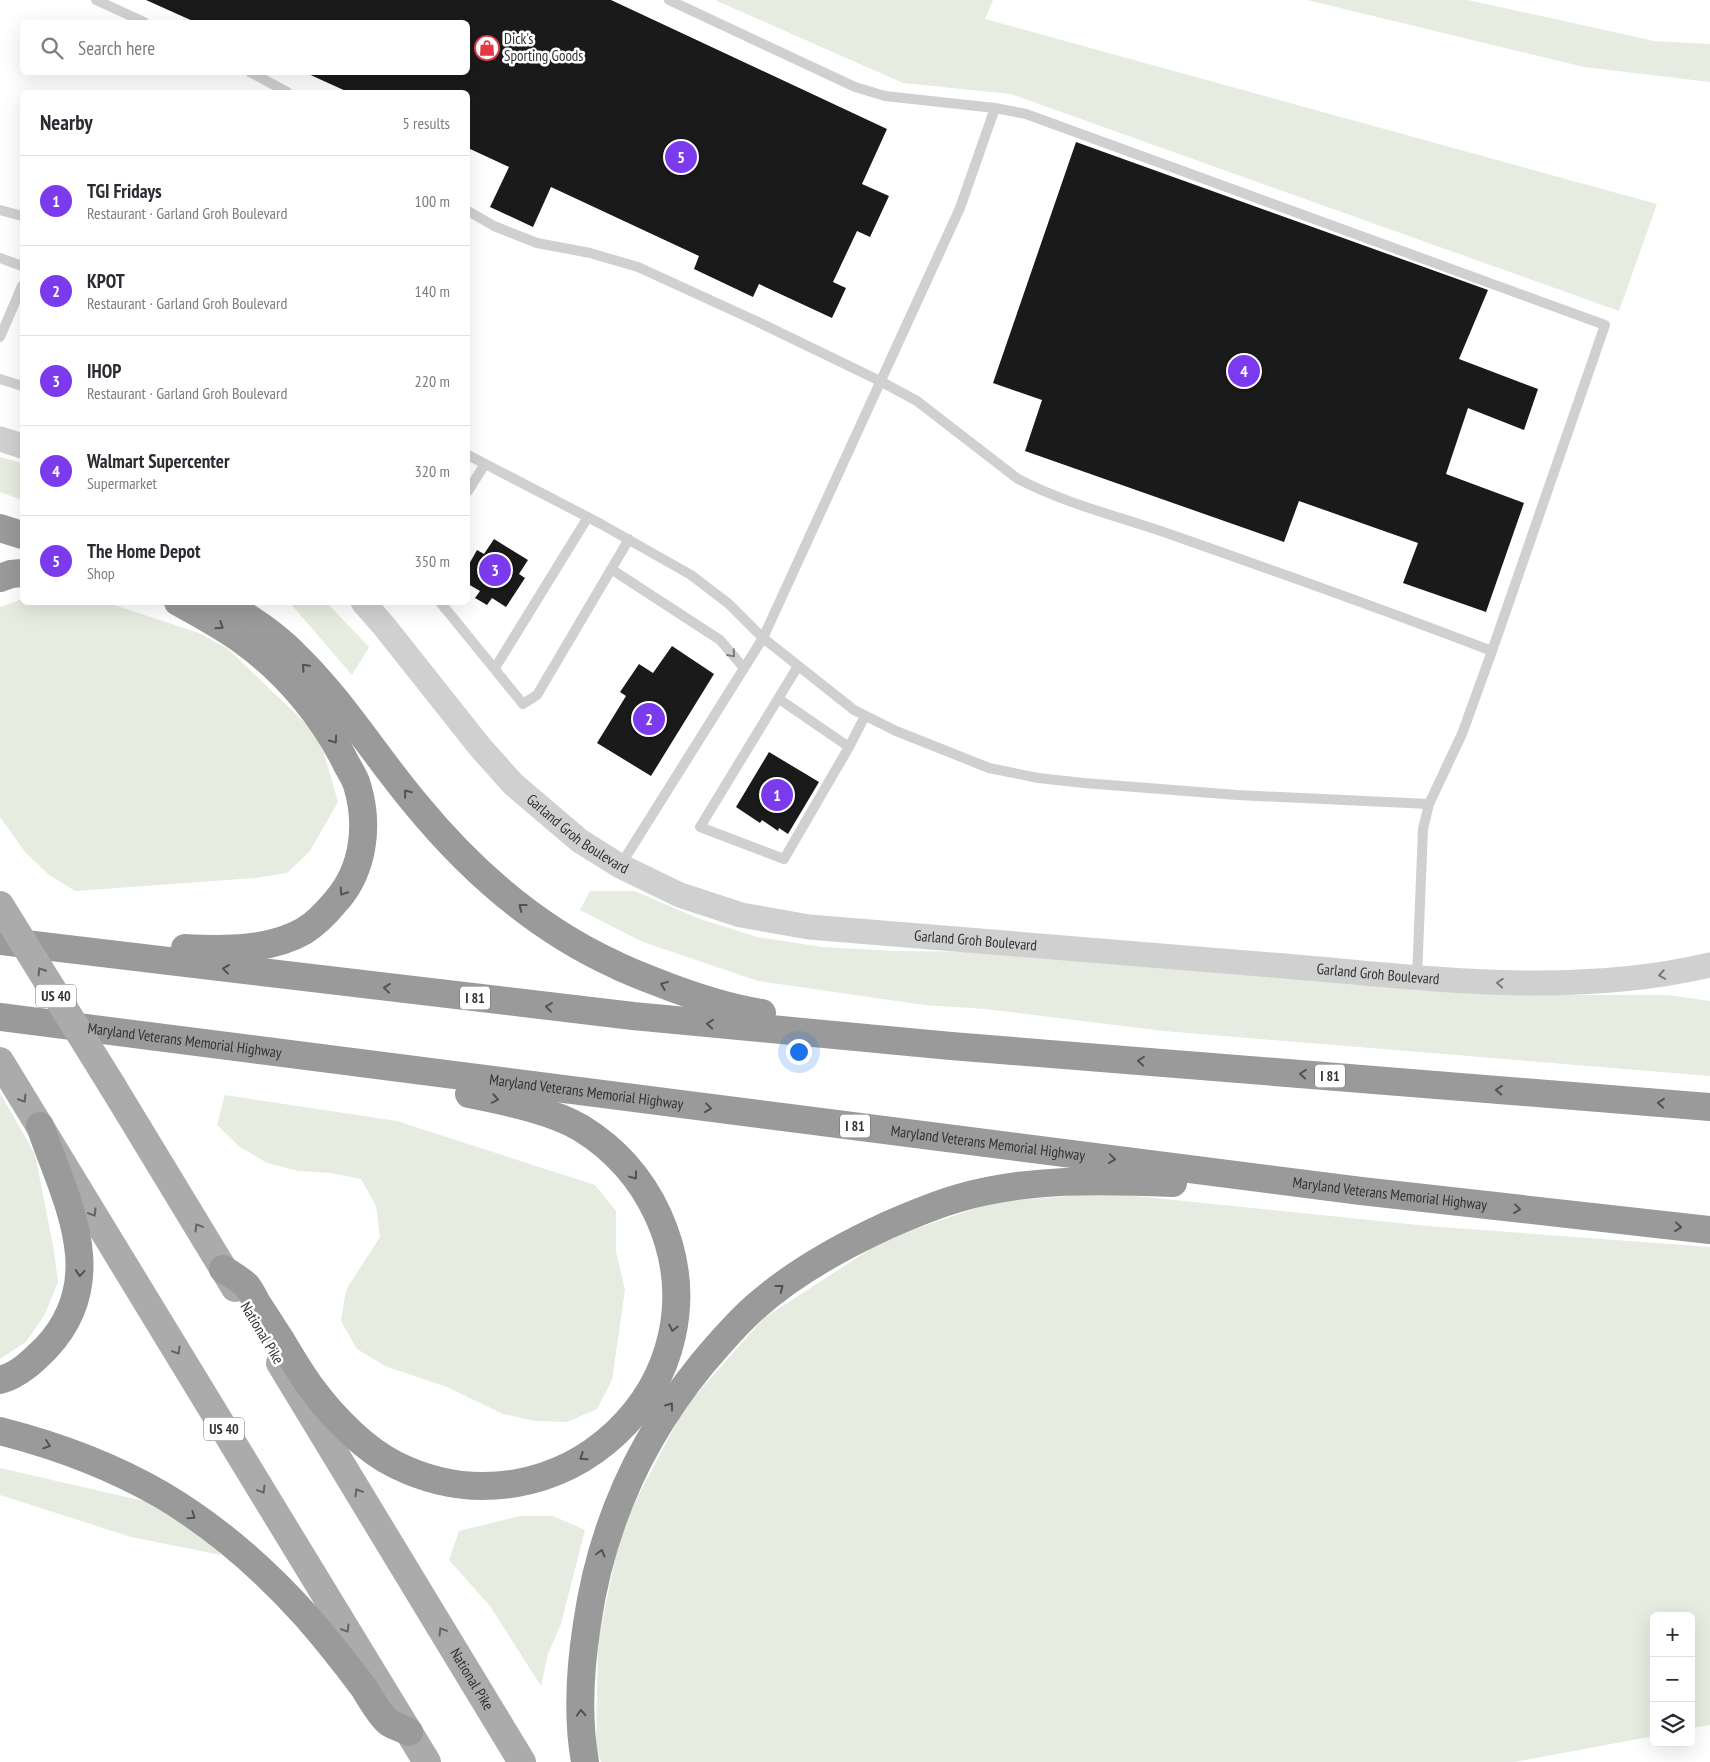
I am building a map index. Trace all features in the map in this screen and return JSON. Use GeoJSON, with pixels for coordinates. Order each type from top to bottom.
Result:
{"type":"FeatureCollection","features":[{"type":"Feature","properties":{"kind":"highway"},"geometry":{"type":"LineString","coordinates":[[0,528],[20,534]]}},
{"type":"Feature","properties":{"kind":"highway"},"geometry":{"type":"LineString","coordinates":[[0,578],[20,573]]}},
{"type":"Feature","properties":{"kind":"highway"},"geometry":{"type":"LineString","coordinates":[[0,940],[207,950],[279,942],[304,931],[325,914],[342,895],[356,870],[363,844],[363,816],[357,785],[339,748],[306,701],[277,670],[244,642],[183,605]]}},
{"type":"Feature","properties":{"kind":"highway"},"geometry":{"type":"LineString","coordinates":[[229,605],[259,624],[294,654],[324,687],[450,845],[484,877],[517,904],[570,940],[615,965],[695,998],[744,1010],[951,1046]]}},
{"type":"Feature","properties":{"kind":"highway","name":"I 81"},"geometry":{"type":"LineString","coordinates":[[0,940],[633,1016],[951,1046],[1710,1107]]}},
{"type":"Feature","properties":{"kind":"highway","name":"Maryland Veterans Memorial Highway"},"geometry":{"type":"LineString","coordinates":[[0,1019],[46,1023],[1361,1191],[1710,1230]]}},
{"type":"Feature","properties":{"kind":"highway"},"geometry":{"type":"LineString","coordinates":[[223,1269],[246,1286],[313,1390],[366,1447],[395,1465],[429,1479],[463,1485],[496,1487],[530,1480],[567,1468],[603,1444],[632,1417],[655,1383],[668,1352],[676,1316],[675,1272],[667,1235],[653,1206],[635,1175],[610,1148],[580,1127],[514,1103],[242,1048]]}},
{"type":"Feature","properties":{"kind":"highway"},"geometry":{"type":"LineString","coordinates":[[0,1380],[10,1377],[34,1361],[54,1339],[73,1308],[81,1274],[80,1249],[72,1217],[40,1126]]}},
{"type":"Feature","properties":{"kind":"highway"},"geometry":{"type":"LineString","coordinates":[[584,1762],[580,1704],[586,1630],[591,1595],[602,1548],[621,1497],[640,1456],[657,1426],[684,1386],[717,1346],[754,1308],[803,1270],[855,1240],[917,1212],[959,1198],[1010,1186],[1117,1181],[1361,1191]]}},
{"type":"Feature","properties":{"kind":"highway"},"geometry":{"type":"LineString","coordinates":[[0,1431],[69,1452],[116,1472],[162,1495],[222,1536],[263,1572],[307,1617],[344,1662],[388,1722],[409,1732]]}},
{"type":"Feature","properties":{"kind":"main road","name":"National Pike"},"geometry":{"type":"LineString","coordinates":[[0,905],[113,1087],[522,1762]]}},
{"type":"Feature","properties":{"kind":"main road","name":"US 40"},"geometry":{"type":"LineString","coordinates":[[3,1066],[427,1762]]}},
{"type":"Feature","properties":{"kind":"street"},"geometry":{"type":"LineString","coordinates":[[0,439],[20,445]]}},
{"type":"Feature","properties":{"kind":"street","name":"Garland Groh Boulevard"},"geometry":{"type":"LineString","coordinates":[[366,605],[512,784],[580,841],[620,866],[680,895],[741,915],[810,927],[1532,985],[1628,980],[1710,965]]}},
{"type":"Feature","properties":{"kind":"lane"},"geometry":{"type":"LineString","coordinates":[[96,0],[140,20]]}},
{"type":"Feature","properties":{"kind":"lane"},"geometry":{"type":"LineString","coordinates":[[669,0],[856,87],[886,96],[995,108],[1026,114],[1605,324],[1462,734],[1429,804],[1423,829],[1417,977]]}},
{"type":"Feature","properties":{"kind":"lane"},"geometry":{"type":"LineString","coordinates":[[256,75],[283,90]]}},
{"type":"Feature","properties":{"kind":"lane"},"geometry":{"type":"LineString","coordinates":[[620,866],[764,638],[960,208],[995,108]]}},
{"type":"Feature","properties":{"kind":"lane"},"geometry":{"type":"LineString","coordinates":[[0,210],[20,215]]}},
{"type":"Feature","properties":{"kind":"lane"},"geometry":{"type":"LineString","coordinates":[[470,212],[494,226],[537,244],[590,253],[638,267],[880,381],[917,401],[1018,479],[1033,487],[1083,507],[1127,520],[1270,569],[1492,651]]}},
{"type":"Feature","properties":{"kind":"lane"},"geometry":{"type":"LineString","coordinates":[[0,258],[20,265]]}},
{"type":"Feature","properties":{"kind":"lane"},"geometry":{"type":"LineString","coordinates":[[0,337],[20,291]]}},
{"type":"Feature","properties":{"kind":"lane"},"geometry":{"type":"LineString","coordinates":[[0,379],[20,385]]}},
{"type":"Feature","properties":{"kind":"lane"},"geometry":{"type":"LineString","coordinates":[[470,456],[629,539],[691,575],[729,604],[764,638],[854,710],[905,735],[989,768],[1038,778],[1237,795],[1429,804]]}},
{"type":"Feature","properties":{"kind":"lane"},"geometry":{"type":"LineString","coordinates":[[470,488],[485,464]]}},
{"type":"Feature","properties":{"kind":"lane"},"geometry":{"type":"LineString","coordinates":[[494,668],[588,517]]}},
{"type":"Feature","properties":{"kind":"lane"},"geometry":{"type":"LineString","coordinates":[[442,605],[523,704],[537,695],[629,539]]}},
{"type":"Feature","properties":{"kind":"lane"},"geometry":{"type":"LineString","coordinates":[[611,569],[720,640],[744,668]]}},
{"type":"Feature","properties":{"kind":"lane"},"geometry":{"type":"LineString","coordinates":[[798,666],[700,827],[784,859],[865,716]]}},
{"type":"Feature","properties":{"kind":"lane"},"geometry":{"type":"LineString","coordinates":[[779,699],[849,747]]}},
{"type":"Feature","properties":{"kind":"shaded area"},"geometry":{"type":"Polygon","coordinates":[[[715,0],[993,0],[985,19],[1657,204],[1619,311],[1011,94],[903,83],[715,0]]]}},
{"type":"Feature","properties":{"kind":"shaded area"},"geometry":{"type":"Polygon","coordinates":[[[1307,0],[1468,0],[1654,41],[1710,44],[1710,82],[1584,67],[1307,0]]]}},
{"type":"Feature","properties":{"kind":"shaded area"},"geometry":{"type":"Polygon","coordinates":[[[0,457],[20,462],[20,499],[0,492],[0,457]]]}},
{"type":"Feature","properties":{"kind":"shaded area"},"geometry":{"type":"Polygon","coordinates":[[[20,600],[20,605],[114,605],[199,633],[228,649],[319,736],[338,802],[310,851],[287,873],[255,878],[75,891],[48,874],[25,852],[0,817],[0,607],[20,600]]]}},
{"type":"Feature","properties":{"kind":"shaded area"},"geometry":{"type":"Polygon","coordinates":[[[292,605],[329,605],[369,647],[352,675],[292,605]]]}},
{"type":"Feature","properties":{"kind":"shaded area"},"geometry":{"type":"Polygon","coordinates":[[[590,891],[635,891],[697,918],[757,937],[822,947],[894,951],[992,952],[1567,995],[1668,995],[1710,1001],[1710,1076],[1164,1031],[985,1009],[924,1005],[758,981],[643,942],[580,910],[590,891]]]}},
{"type":"Feature","properties":{"kind":"shaded area"},"geometry":{"type":"Polygon","coordinates":[[[0,1093],[35,1154],[54,1251],[58,1282],[45,1314],[26,1342],[0,1359],[0,1093]]]}},
{"type":"Feature","properties":{"kind":"shaded area"},"geometry":{"type":"Polygon","coordinates":[[[225,1095],[397,1121],[595,1185],[616,1211],[616,1251],[625,1290],[612,1380],[597,1409],[567,1422],[535,1421],[503,1414],[447,1387],[385,1366],[357,1349],[341,1321],[346,1290],[380,1237],[376,1206],[361,1179],[331,1173],[298,1171],[267,1163],[240,1147],[217,1125],[225,1095]]]}},
{"type":"Feature","properties":{"kind":"shaded area"},"geometry":{"type":"Polygon","coordinates":[[[1106,1193],[1428,1226],[1710,1247],[1710,1725],[1695,1727],[1695,1612],[1650,1612],[1650,1737],[1514,1762],[601,1762],[596,1747],[598,1642],[622,1526],[685,1407],[764,1318],[886,1239],[994,1202],[1106,1193]]]}},
{"type":"Feature","properties":{"kind":"shaded area"},"geometry":{"type":"Polygon","coordinates":[[[0,1468],[170,1507],[198,1522],[221,1555],[131,1537],[0,1495],[0,1468]]]}},
{"type":"Feature","properties":{"kind":"shaded area"},"geometry":{"type":"Polygon","coordinates":[[[520,1516],[553,1516],[585,1530],[561,1624],[548,1654],[541,1686],[490,1606],[449,1560],[459,1531],[520,1516]]]}},
{"type":"Feature","properties":{"kind":"building"},"geometry":{"type":"Polygon","coordinates":[[[146,0],[611,0],[887,129],[862,184],[889,196],[870,237],[857,231],[833,282],[846,288],[832,318],[759,284],[753,297],[694,269],[699,256],[551,187],[533,227],[490,207],[509,167],[470,149],[470,90],[344,90],[311,75],[470,75],[470,20],[191,20],[146,0]]]}},
{"type":"Feature","properties":{"kind":"building"},"geometry":{"type":"Polygon","coordinates":[[[1076,142],[1488,290],[1459,359],[1538,389],[1524,430],[1468,408],[1446,474],[1524,503],[1486,612],[1403,583],[1418,543],[1299,501],[1284,542],[1025,451],[1042,400],[993,383],[1076,142]]]}},
{"type":"Feature","properties":{"kind":"building"},"geometry":{"type":"Polygon","coordinates":[[[494,539],[528,560],[519,574],[525,578],[506,607],[492,598],[487,605],[475,598],[480,591],[470,585],[470,562],[477,550],[484,554],[494,539]]]}},
{"type":"Feature","properties":{"kind":"building"},"geometry":{"type":"Polygon","coordinates":[[[672,646],[714,674],[651,776],[597,743],[626,696],[620,692],[639,664],[653,673],[672,646]]]}},
{"type":"Feature","properties":{"kind":"building"},"geometry":{"type":"Polygon","coordinates":[[[769,752],[819,782],[788,834],[779,828],[778,831],[762,820],[760,823],[736,807],[769,752]]]}},
{"type":"Feature","properties":{"kind":"place","name":"Dick's Sporting Goods"},"geometry":{"type":"Point","coordinates":[487,48]}},
{"type":"Feature","properties":{"kind":"place","name":"The Home Depot"},"geometry":{"type":"Point","coordinates":[681,157]}},
{"type":"Feature","properties":{"kind":"place","name":"Walmart Supercenter"},"geometry":{"type":"Point","coordinates":[1244,371]}},
{"type":"Feature","properties":{"kind":"place","name":"IHOP"},"geometry":{"type":"Point","coordinates":[495,570]}},
{"type":"Feature","properties":{"kind":"place","name":"KPOT"},"geometry":{"type":"Point","coordinates":[649,719]}},
{"type":"Feature","properties":{"kind":"place","name":"TGI Fridays"},"geometry":{"type":"Point","coordinates":[777,795]}}]}
